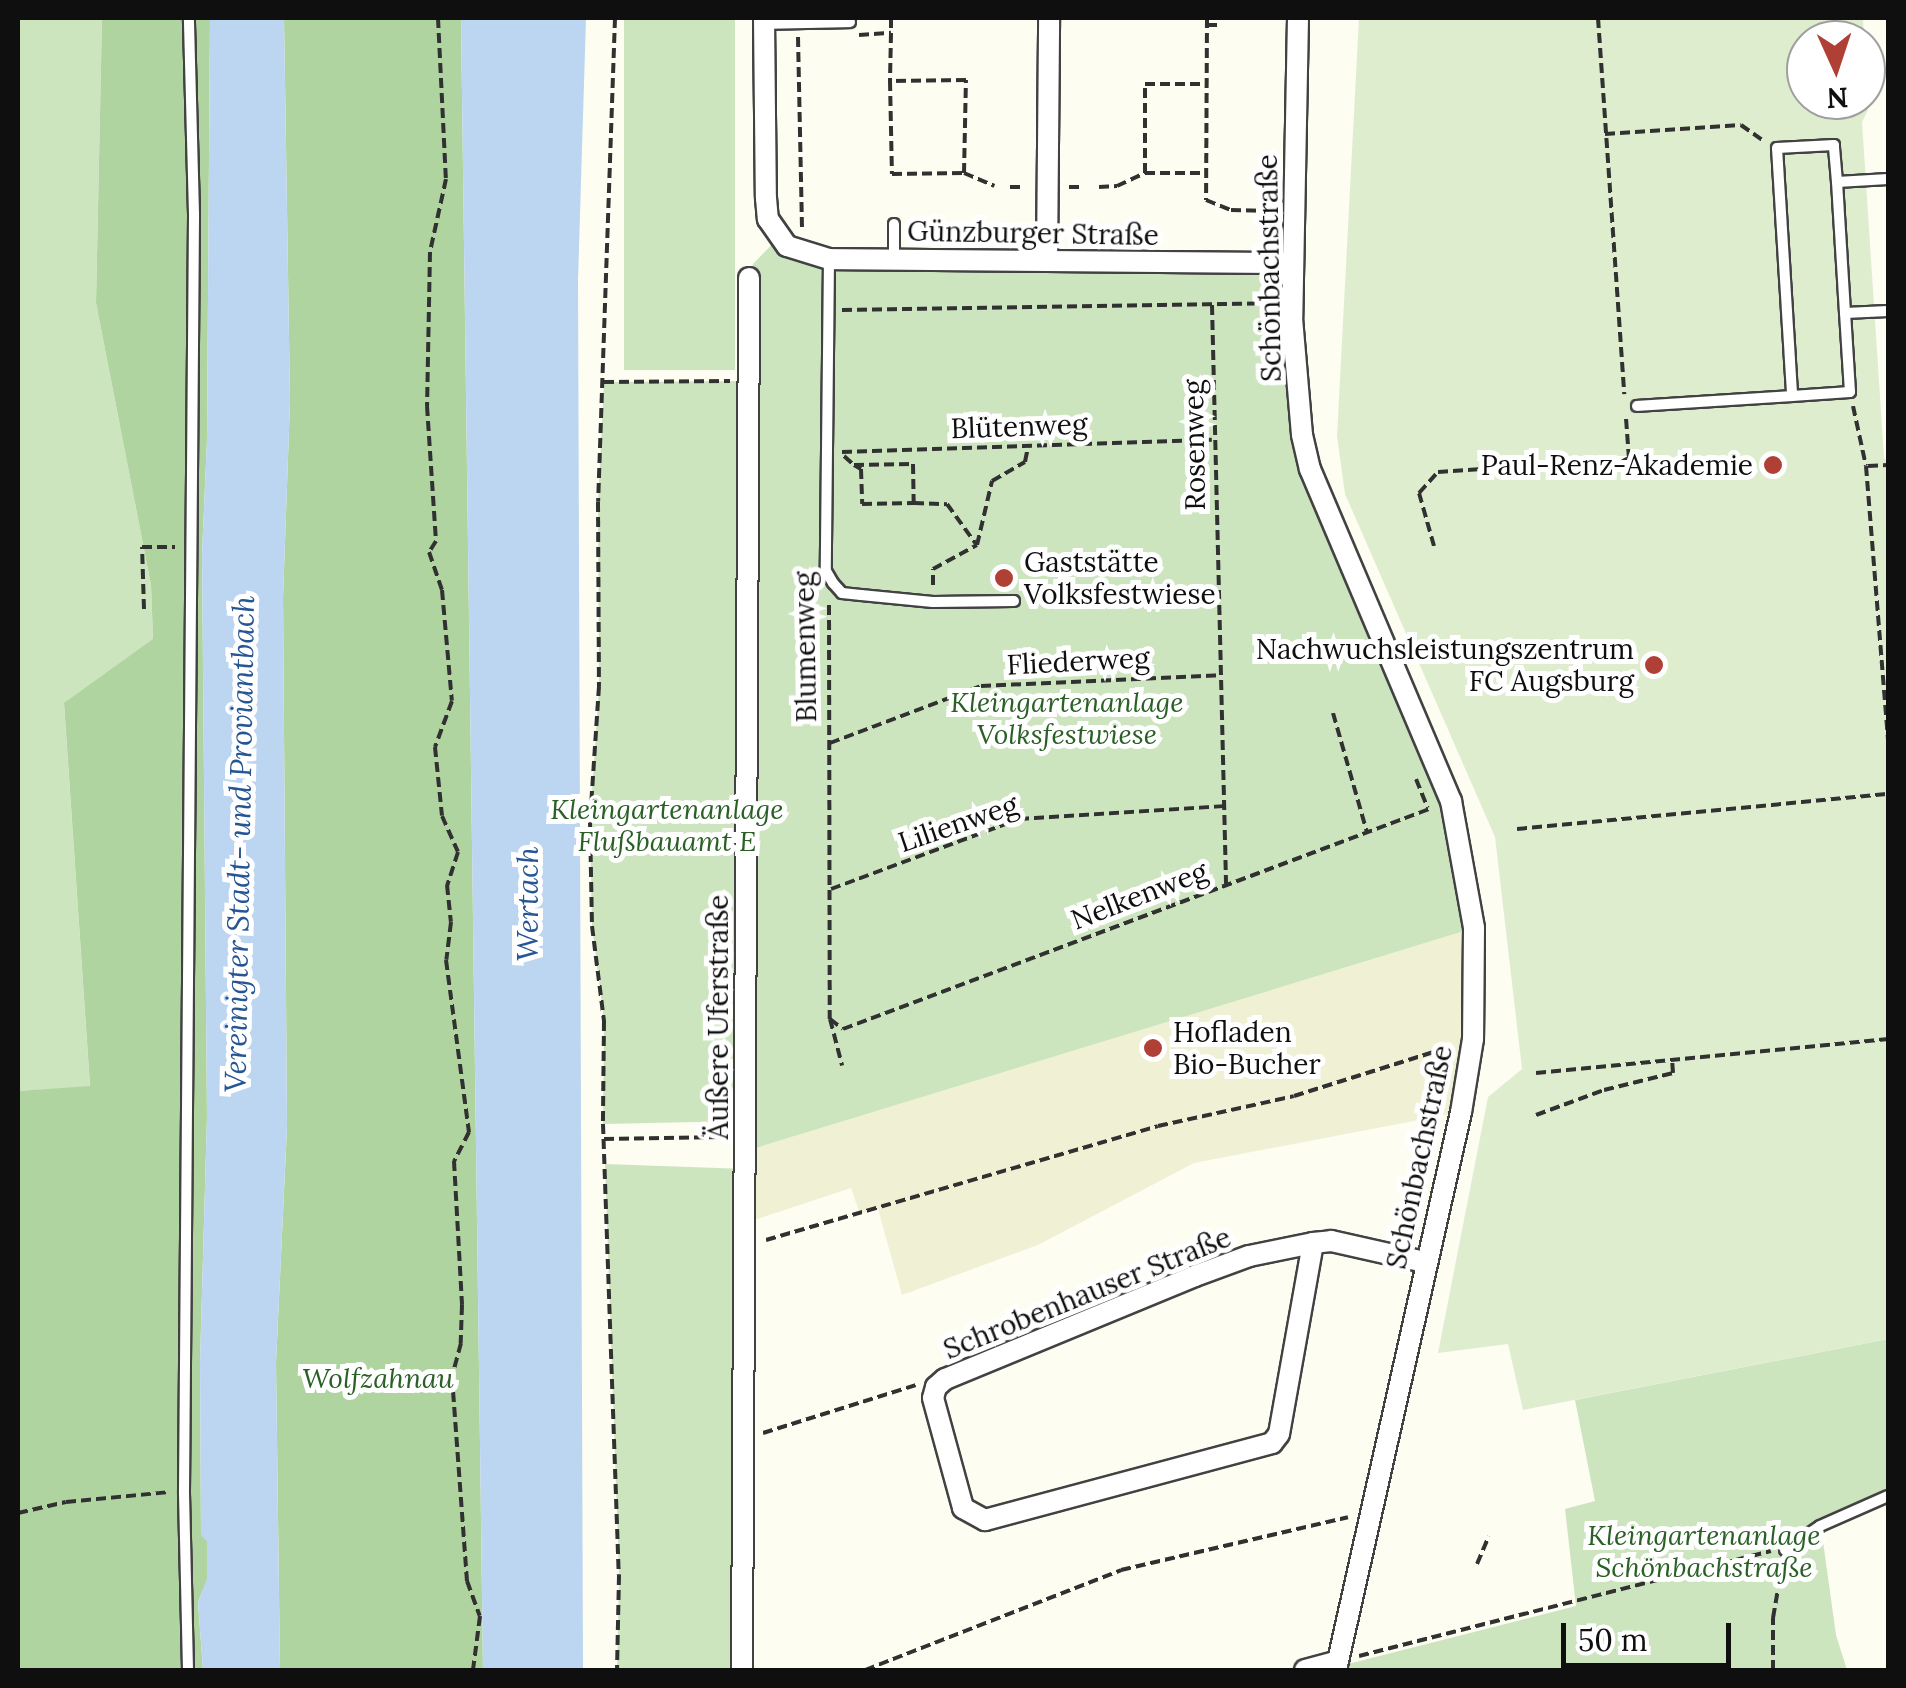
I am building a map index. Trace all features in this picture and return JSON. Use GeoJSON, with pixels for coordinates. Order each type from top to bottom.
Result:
{"type":"FeatureCollection","features":[{"type":"Feature","properties":{"kind":"street"},"geometry":{"type":"LineString","coordinates":[[1047,261],[1049,18]]}},
{"type":"Feature","properties":{"kind":"street","name":"Schönbachstraße"},"geometry":{"type":"LineString","coordinates":[[1298,18],[1294,212],[1283,263],[1302,435],[1310,469],[1451,801],[1474,928],[1472,1039],[1461,1112],[1424,1262],[1337,1666]]}},
{"type":"Feature","properties":{"kind":"street","name":"Günzburger Straße"},"geometry":{"type":"LineString","coordinates":[[764,26],[768,220],[780,237],[802,253],[829,259],[1283,263]]}},
{"type":"Feature","properties":{"kind":"street","name":"Äußere Uferstraße"},"geometry":{"type":"LineString","coordinates":[[742,1670],[748,1246],[745,1137],[749,278]]}},
{"type":"Feature","properties":{"kind":"street","name":"Schrobenhauser Straße"},"geometry":{"type":"LineString","coordinates":[[1313,1243],[1279,1434],[1272,1443],[984,1520],[962,1508],[933,1398],[936,1387],[1250,1256],[1313,1243],[1331,1242],[1424,1262]]}},
{"type":"Feature","properties":{"kind":"street"},"geometry":{"type":"LineString","coordinates":[[1305,1670],[1337,1666]]}},
{"type":"Feature","properties":{"kind":"lane"},"geometry":{"type":"LineString","coordinates":[[188,1670],[184,1491],[190,1115],[194,214],[190,18]]}},
{"type":"Feature","properties":{"kind":"lane"},"geometry":{"type":"LineString","coordinates":[[764,26],[850,22]]}},
{"type":"Feature","properties":{"kind":"lane"},"geometry":{"type":"LineString","coordinates":[[1637,406],[1792,396],[1850,392],[1834,144],[1777,148],[1792,396]]}},
{"type":"Feature","properties":{"kind":"lane"},"geometry":{"type":"LineString","coordinates":[[1836,182],[1888,178]]}},
{"type":"Feature","properties":{"kind":"lane"},"geometry":{"type":"LineString","coordinates":[[894,224],[894,259]]}},
{"type":"Feature","properties":{"kind":"lane","name":"Blumenweg"},"geometry":{"type":"LineString","coordinates":[[829,259],[826,571],[833,583]]}},
{"type":"Feature","properties":{"kind":"lane"},"geometry":{"type":"LineString","coordinates":[[1845,313],[1888,311]]}},
{"type":"Feature","properties":{"kind":"lane"},"geometry":{"type":"LineString","coordinates":[[833,583],[842,593],[932,602],[1014,601]]}},
{"type":"Feature","properties":{"kind":"lane"},"geometry":{"type":"LineString","coordinates":[[1785,1550],[1820,1526],[1888,1496]]}},
{"type":"Feature","properties":{"kind":"path"},"geometry":{"type":"LineString","coordinates":[[438,18],[446,179],[430,252],[427,406],[436,540],[430,552],[442,590],[452,701],[435,747],[442,816],[458,852],[447,886],[451,922],[446,960],[469,1132],[454,1160],[462,1304],[461,1343],[452,1377],[467,1581],[480,1616],[474,1670]]}},
{"type":"Feature","properties":{"kind":"path"},"geometry":{"type":"LineString","coordinates":[[616,18],[598,502],[599,686],[590,822],[592,926],[604,1021],[604,1138],[617,1497],[617,1670]]}},
{"type":"Feature","properties":{"kind":"path"},"geometry":{"type":"LineString","coordinates":[[890,18],[892,174],[964,173],[994,186]]}},
{"type":"Feature","properties":{"kind":"path"},"geometry":{"type":"LineString","coordinates":[[1206,18],[1206,200],[1231,210],[1294,212]]}},
{"type":"Feature","properties":{"kind":"path"},"geometry":{"type":"LineString","coordinates":[[1434,546],[1419,493],[1438,472],[1628,459],[1598,18]]}},
{"type":"Feature","properties":{"kind":"path"},"geometry":{"type":"LineString","coordinates":[[798,23],[802,253]]}},
{"type":"Feature","properties":{"kind":"path"},"geometry":{"type":"LineString","coordinates":[[1206,25],[1219,25]]}},
{"type":"Feature","properties":{"kind":"path"},"geometry":{"type":"LineString","coordinates":[[764,26],[798,37]]}},
{"type":"Feature","properties":{"kind":"path"},"geometry":{"type":"LineString","coordinates":[[855,35],[890,33]]}},
{"type":"Feature","properties":{"kind":"path"},"geometry":{"type":"LineString","coordinates":[[890,80],[966,80],[964,173]]}},
{"type":"Feature","properties":{"kind":"path"},"geometry":{"type":"LineString","coordinates":[[1145,173],[1146,84],[1206,84]]}},
{"type":"Feature","properties":{"kind":"path"},"geometry":{"type":"LineString","coordinates":[[1605,134],[1741,126],[1777,148]]}},
{"type":"Feature","properties":{"kind":"path"},"geometry":{"type":"LineString","coordinates":[[1098,187],[1116,186],[1145,173],[1206,173]]}},
{"type":"Feature","properties":{"kind":"path"},"geometry":{"type":"LineString","coordinates":[[827,310],[1272,303],[1283,263]]}},
{"type":"Feature","properties":{"kind":"path","name":"Rosenweg"},"geometry":{"type":"LineString","coordinates":[[1212,305],[1212,440],[1226,884]]}},
{"type":"Feature","properties":{"kind":"path"},"geometry":{"type":"LineString","coordinates":[[604,382],[750,381]]}},
{"type":"Feature","properties":{"kind":"path"},"geometry":{"type":"LineString","coordinates":[[1850,392],[1866,466],[1888,740]]}},
{"type":"Feature","properties":{"kind":"path","name":"Blütenweg"},"geometry":{"type":"LineString","coordinates":[[826,452],[1212,440]]}},
{"type":"Feature","properties":{"kind":"path"},"geometry":{"type":"LineString","coordinates":[[932,602],[933,569],[977,545],[992,480],[1025,462],[1028,446]]}},
{"type":"Feature","properties":{"kind":"path"},"geometry":{"type":"LineString","coordinates":[[842,452],[861,469],[862,504],[948,504],[977,545]]}},
{"type":"Feature","properties":{"kind":"path"},"geometry":{"type":"LineString","coordinates":[[854,465],[913,464],[914,503]]}},
{"type":"Feature","properties":{"kind":"path"},"geometry":{"type":"LineString","coordinates":[[1866,466],[1888,465]]}},
{"type":"Feature","properties":{"kind":"path"},"geometry":{"type":"LineString","coordinates":[[144,609],[142,547],[190,546]]}},
{"type":"Feature","properties":{"kind":"path","name":"Blumenweg"},"geometry":{"type":"LineString","coordinates":[[833,583],[826,619],[830,1019],[842,1065]]}},
{"type":"Feature","properties":{"kind":"path"},"geometry":{"type":"LineString","coordinates":[[1014,601],[1218,598]]}},
{"type":"Feature","properties":{"kind":"path","name":"Fliederweg"},"geometry":{"type":"LineString","coordinates":[[829,743],[981,686],[1220,675]]}},
{"type":"Feature","properties":{"kind":"path"},"geometry":{"type":"LineString","coordinates":[[1334,713],[1367,832]]}},
{"type":"Feature","properties":{"kind":"path"},"geometry":{"type":"LineString","coordinates":[[1414,773],[1432,827]]}},
{"type":"Feature","properties":{"kind":"path"},"geometry":{"type":"LineString","coordinates":[[1888,782],[1888,833]]}},
{"type":"Feature","properties":{"kind":"path"},"geometry":{"type":"LineString","coordinates":[[1517,830],[1886,794]]}},
{"type":"Feature","properties":{"kind":"path","name":"Nelkenweg"},"geometry":{"type":"LineString","coordinates":[[830,1019],[842,1029],[1451,801]]}},
{"type":"Feature","properties":{"kind":"path","name":"Lilienweg"},"geometry":{"type":"LineString","coordinates":[[830,890],[1019,818],[1224,806]]}},
{"type":"Feature","properties":{"kind":"path"},"geometry":{"type":"LineString","coordinates":[[1536,1072],[1888,1039]]}},
{"type":"Feature","properties":{"kind":"path"},"geometry":{"type":"LineString","coordinates":[[748,1246],[1158,1126],[1294,1096],[1454,1046],[1451,1063]]}},
{"type":"Feature","properties":{"kind":"path"},"geometry":{"type":"LineString","coordinates":[[1536,1114],[1604,1090],[1673,1073],[1672,1060]]}},
{"type":"Feature","properties":{"kind":"path"},"geometry":{"type":"LineString","coordinates":[[604,1138],[745,1137]]}},
{"type":"Feature","properties":{"kind":"path"},"geometry":{"type":"LineString","coordinates":[[746,1438],[914,1385],[936,1387]]}},
{"type":"Feature","properties":{"kind":"path"},"geometry":{"type":"LineString","coordinates":[[18,1514],[66,1502],[184,1491]]}},
{"type":"Feature","properties":{"kind":"path"},"geometry":{"type":"LineString","coordinates":[[865,1670],[1120,1570],[1372,1510]]}},
{"type":"Feature","properties":{"kind":"path"},"geometry":{"type":"LineString","coordinates":[[1478,1564],[1489,1536]]}},
{"type":"Feature","properties":{"kind":"path"},"geometry":{"type":"LineString","coordinates":[[1337,1666],[1763,1551],[1785,1550],[1773,1618],[1773,1670]]}},
{"type":"Feature","properties":{"kind":"green space"},"geometry":{"type":"Polygon","coordinates":[[[18,18],[102,18],[96,303],[151,585],[153,640],[64,704],[90,1087],[18,1091],[18,18]]]}},
{"type":"Feature","properties":{"kind":"green space"},"geometry":{"type":"Polygon","coordinates":[[[102,18],[210,18],[207,440],[202,554],[207,1117],[200,1362],[201,1534],[207,1541],[207,1580],[198,1602],[203,1670],[18,1670],[18,1091],[90,1086],[64,703],[153,639],[151,585],[96,303],[102,18]]]}},
{"type":"Feature","properties":{"kind":"green space","name":"Wolfzahnau"},"geometry":{"type":"Polygon","coordinates":[[[284,18],[461,18],[483,1670],[280,1670],[276,1363],[287,1127],[283,598],[290,401],[284,18]]]}},
{"type":"Feature","properties":{"kind":"green space"},"geometry":{"type":"Polygon","coordinates":[[[624,18],[735,18],[735,370],[624,370],[624,18]]]}},
{"type":"Feature","properties":{"kind":"green space","name":"Nachwuchsleistungszentrum FC Augsburg"},"geometry":{"type":"Polygon","coordinates":[[[1359,18],[1863,18],[1786,20],[1786,120],[1863,120],[1884,457],[1888,465],[1888,1339],[1523,1410],[1508,1344],[1438,1353],[1488,1097],[1522,1069],[1495,837],[1345,494],[1337,436],[1359,18]]]}},
{"type":"Feature","properties":{"kind":"green space","name":"Kleingartenanlage Volksfestwiese"},"geometry":{"type":"Polygon","coordinates":[[[779,237],[802,253],[1292,263],[1302,435],[1451,801],[1474,928],[746,1151],[744,1121],[603,1124],[604,1021],[592,926],[590,822],[599,686],[598,502],[604,382],[750,381],[749,278],[753,264],[779,237]]]}},
{"type":"Feature","properties":{"kind":"green space"},"geometry":{"type":"Polygon","coordinates":[[[1474,928],[1461,1112],[1194,1163],[1038,1245],[902,1295],[878,1209],[860,1214],[851,1188],[748,1222],[746,1151],[1474,928]]]}},
{"type":"Feature","properties":{"kind":"green space"},"geometry":{"type":"Polygon","coordinates":[[[605,1164],[746,1169],[742,1670],[617,1670],[619,1575],[605,1164]]]}},
{"type":"Feature","properties":{"kind":"green space","name":"Kleingartenanlage Schönbachstraße"},"geometry":{"type":"Polygon","coordinates":[[[1888,1339],[1888,1491],[1821,1527],[1836,1635],[1847,1670],[1342,1670],[1344,1665],[1576,1606],[1565,1509],[1595,1501],[1575,1400],[1888,1339]]]}},
{"type":"Feature","properties":{"kind":"water","name":"Vereinigter Stadt- und Proviantbach"},"geometry":{"type":"Polygon","coordinates":[[[210,18],[284,18],[290,401],[283,598],[287,1127],[276,1363],[280,1670],[203,1670],[198,1602],[207,1579],[207,1541],[201,1535],[200,1362],[207,1118],[202,554],[207,440],[210,18]]]}},
{"type":"Feature","properties":{"kind":"water","name":"Wertach"},"geometry":{"type":"Polygon","coordinates":[[[461,18],[586,18],[578,280],[583,1670],[483,1670],[461,18]]]}},
{"type":"Feature","properties":{"kind":"place","name":"Paul-Renz-Akademie"},"geometry":{"type":"Point","coordinates":[1773,465]}},
{"type":"Feature","properties":{"kind":"place","name":"Gaststätte Volksfestwiese"},"geometry":{"type":"Point","coordinates":[1004,578]}},
{"type":"Feature","properties":{"kind":"place","name":"Nachwuchsleistungszentrum FC Augsburg"},"geometry":{"type":"Point","coordinates":[1654,665]}},
{"type":"Feature","properties":{"kind":"place","name":"Hofladen Bio-Bucher"},"geometry":{"type":"Point","coordinates":[1153,1048]}},
{"type":"Feature","properties":{"kind":"park label","name":"Kleingartenanlage Flußbauamt E"},"geometry":{"type":"Point","coordinates":[667,825]}}]}
